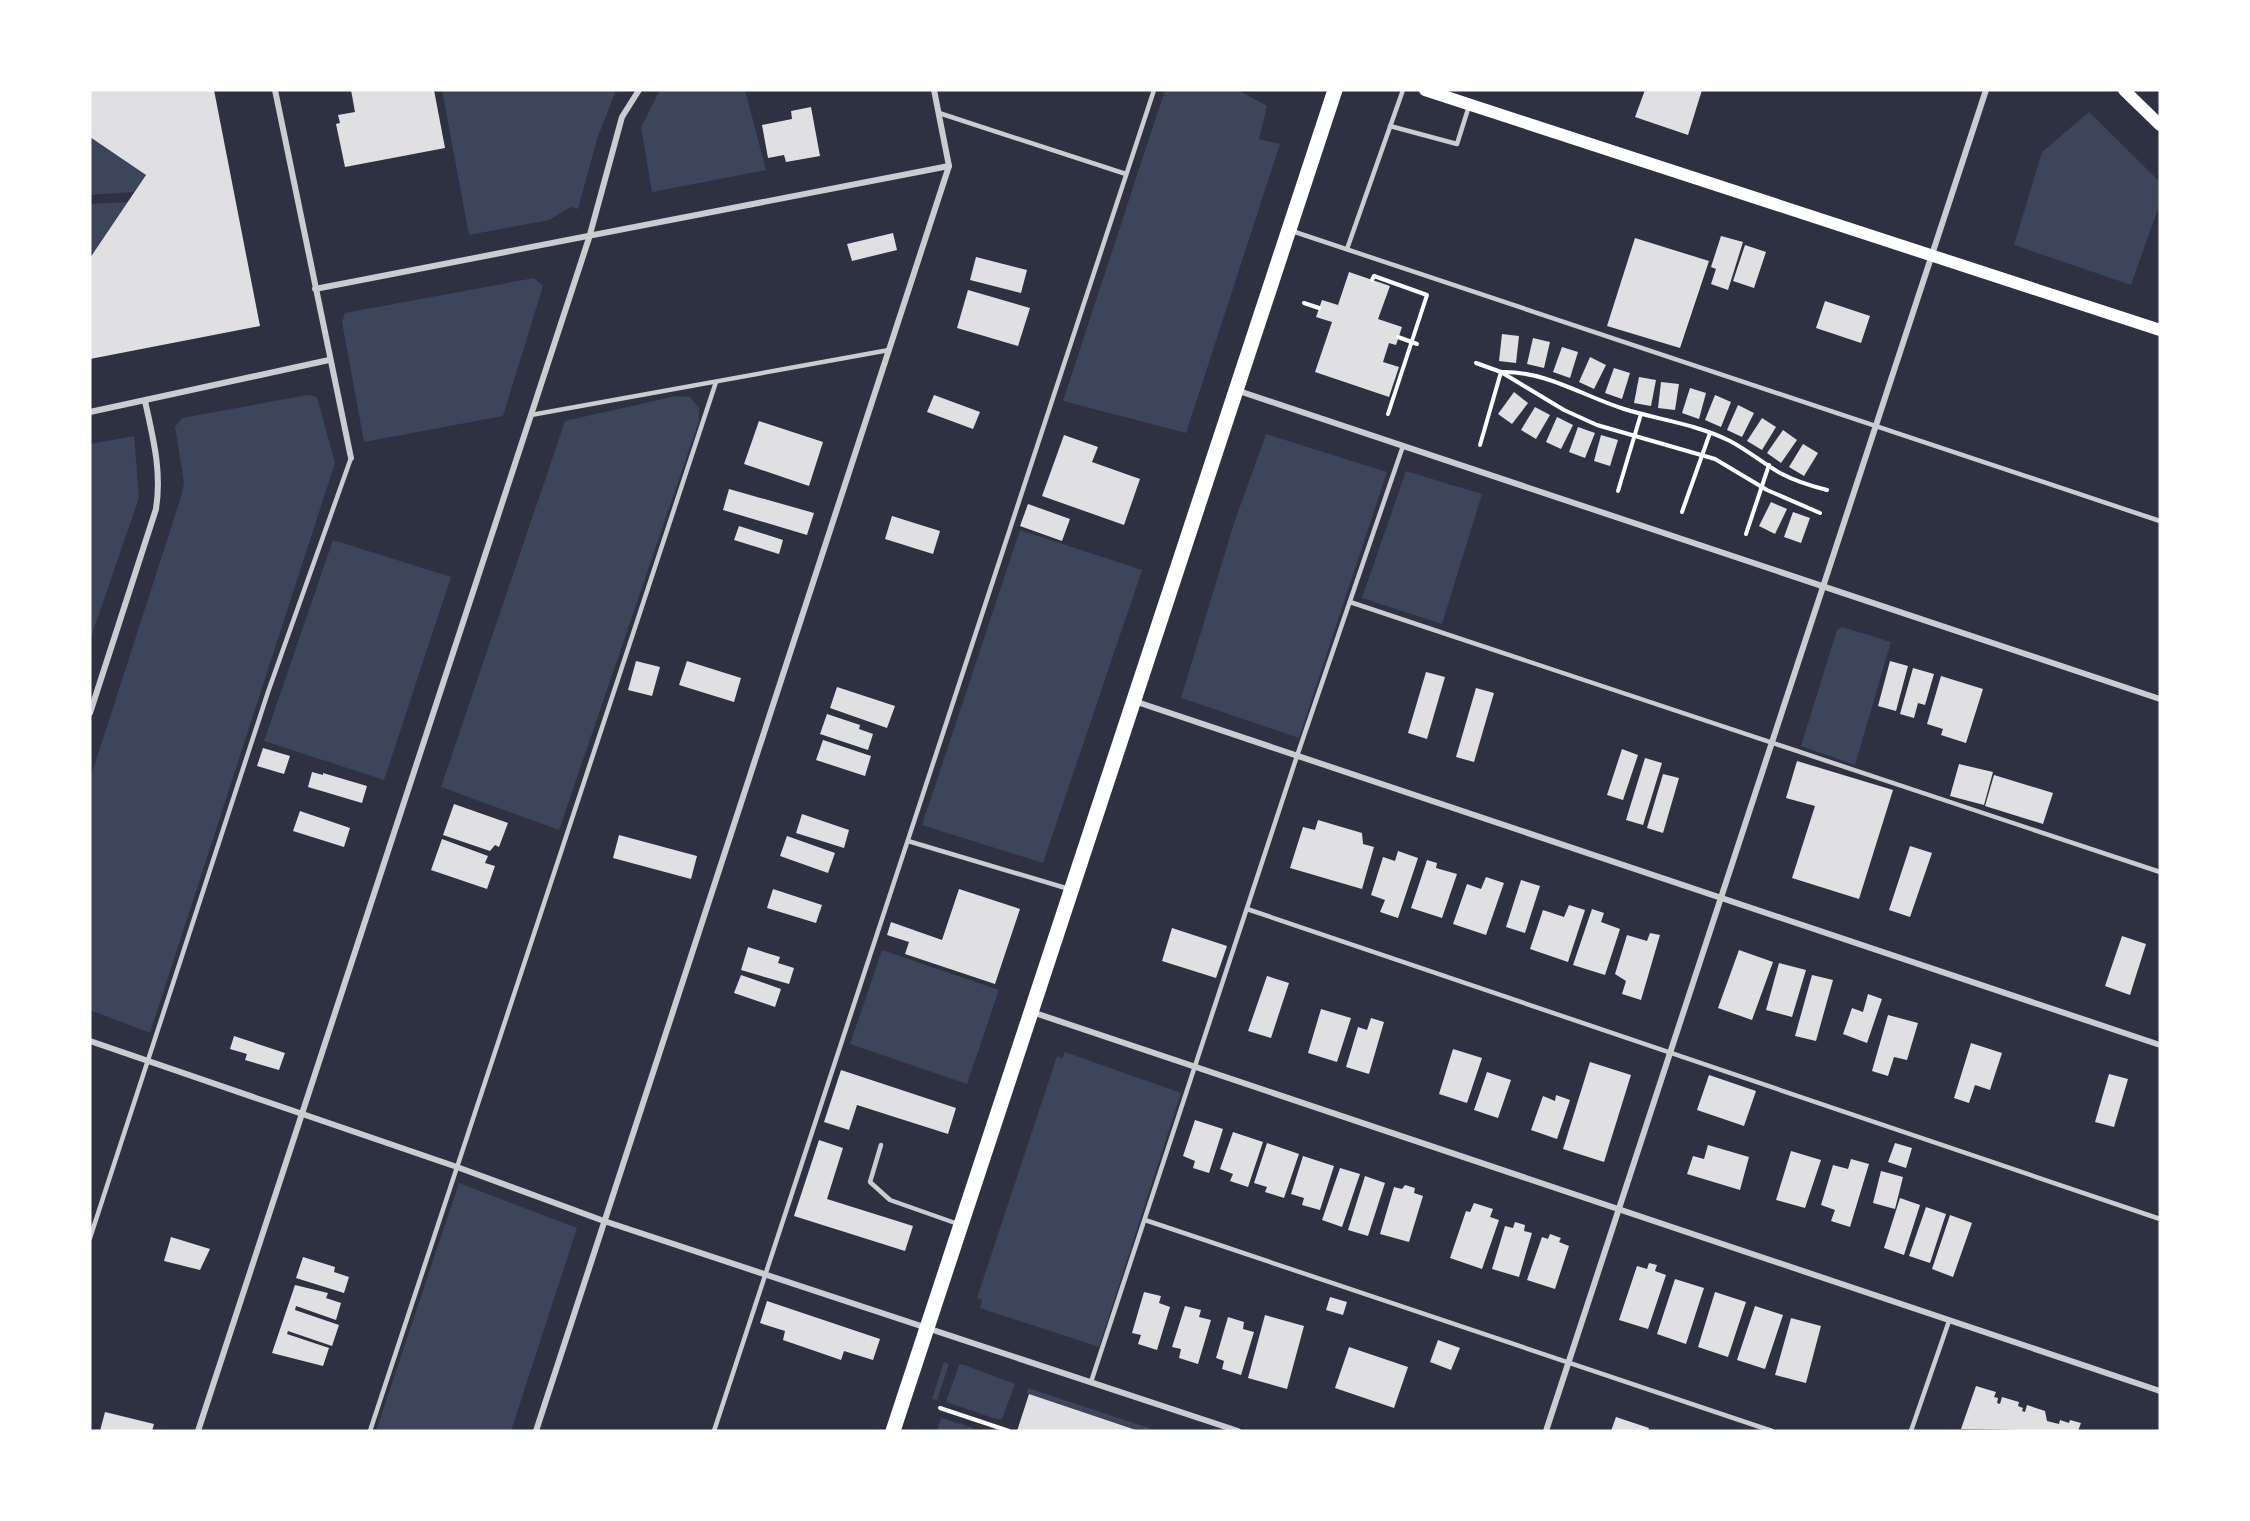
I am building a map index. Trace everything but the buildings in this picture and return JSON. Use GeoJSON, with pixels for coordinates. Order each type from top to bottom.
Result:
{"type":"FeatureCollection","features":[{"type":"Feature","properties":{"kind":"main road"},"geometry":{"type":"LineString","coordinates":[[894,1431],[1335,90]]}},
{"type":"Feature","properties":{"kind":"main road"},"geometry":{"type":"LineString","coordinates":[[1425,90],[2160,330]]}},
{"type":"Feature","properties":{"kind":"main road"},"geometry":{"type":"LineString","coordinates":[[2124,90],[2160,125]]}},
{"type":"Feature","properties":{"kind":"street"},"geometry":{"type":"LineString","coordinates":[[275,90],[351,458]]}},
{"type":"Feature","properties":{"kind":"street"},"geometry":{"type":"LineString","coordinates":[[198,1431],[589,238],[622,117],[639,90]]}},
{"type":"Feature","properties":{"kind":"street"},"geometry":{"type":"LineString","coordinates":[[536,1431],[949,166],[934,90]]}},
{"type":"Feature","properties":{"kind":"street"},"geometry":{"type":"LineString","coordinates":[[1546,1431],[1986,90]]}},
{"type":"Feature","properties":{"kind":"street"},"geometry":{"type":"LineString","coordinates":[[315,289],[589,238],[949,166]]}},
{"type":"Feature","properties":{"kind":"street"},"geometry":{"type":"LineString","coordinates":[[90,412],[329,360]]}},
{"type":"Feature","properties":{"kind":"street"},"geometry":{"type":"LineString","coordinates":[[1236,390],[2160,699]]}},
{"type":"Feature","properties":{"kind":"street"},"geometry":{"type":"LineString","coordinates":[[90,713],[156,509],[160,486],[159,463],[145,401]]}},
{"type":"Feature","properties":{"kind":"street"},"geometry":{"type":"LineString","coordinates":[[1134,701],[1721,900],[2160,1045]]}},
{"type":"Feature","properties":{"kind":"street"},"geometry":{"type":"LineString","coordinates":[[1031,1012],[2160,1391]]}},
{"type":"Feature","properties":{"kind":"street"},"geometry":{"type":"LineString","coordinates":[[90,1041],[457,1167],[604,1221],[1235,1431]]}},
{"type":"Feature","properties":{"kind":"lane"},"geometry":{"type":"LineString","coordinates":[[714,1431],[1154,90]]}},
{"type":"Feature","properties":{"kind":"lane"},"geometry":{"type":"LineString","coordinates":[[1347,249],[1403,90]]}},
{"type":"Feature","properties":{"kind":"lane"},"geometry":{"type":"LineString","coordinates":[[1390,126],[1456,144],[1470,104]]}},
{"type":"Feature","properties":{"kind":"lane"},"geometry":{"type":"LineString","coordinates":[[939,113],[1126,174]]}},
{"type":"Feature","properties":{"kind":"lane"},"geometry":{"type":"LineString","coordinates":[[1289,230],[2160,521]]}},
{"type":"Feature","properties":{"kind":"lane"},"geometry":{"type":"LineString","coordinates":[[531,415],[889,350]]}},
{"type":"Feature","properties":{"kind":"lane"},"geometry":{"type":"LineString","coordinates":[[370,1431],[716,382]]}},
{"type":"Feature","properties":{"kind":"lane"},"geometry":{"type":"LineString","coordinates":[[1091,1382],[1297,756],[1403,446]]}},
{"type":"Feature","properties":{"kind":"lane"},"geometry":{"type":"LineString","coordinates":[[90,1238],[268,692],[351,458]]}},
{"type":"Feature","properties":{"kind":"lane"},"geometry":{"type":"LineString","coordinates":[[1350,603],[2160,872]]}},
{"type":"Feature","properties":{"kind":"lane"},"geometry":{"type":"LineString","coordinates":[[908,841],[1072,890]]}},
{"type":"Feature","properties":{"kind":"lane"},"geometry":{"type":"LineString","coordinates":[[1247,909],[2160,1219]]}},
{"type":"Feature","properties":{"kind":"lane"},"geometry":{"type":"LineString","coordinates":[[881,1145],[870,1182],[891,1200],[961,1225]]}},
{"type":"Feature","properties":{"kind":"lane"},"geometry":{"type":"LineString","coordinates":[[1145,1220],[1772,1431]]}},
{"type":"Feature","properties":{"kind":"lane"},"geometry":{"type":"LineString","coordinates":[[1911,1431],[1949,1321]]}},
{"type":"Feature","properties":{"kind":"path"},"geometry":{"type":"LineString","coordinates":[[1372,280],[1374,276],[1427,296],[1414,343],[1388,414]]}},
{"type":"Feature","properties":{"kind":"path"},"geometry":{"type":"LineString","coordinates":[[1304,303],[1319,308]]}},
{"type":"Feature","properties":{"kind":"path"},"geometry":{"type":"LineString","coordinates":[[1398,338],[1414,343]]}},
{"type":"Feature","properties":{"kind":"path"},"geometry":{"type":"LineString","coordinates":[[1476,363],[1502,372],[1564,410],[1597,424],[1703,454],[1762,487],[1820,513]]}},
{"type":"Feature","properties":{"kind":"path"},"geometry":{"type":"LineString","coordinates":[[1502,372],[1521,372],[1539,376],[1641,414],[1710,432],[1801,483],[1827,490]]}},
{"type":"Feature","properties":{"kind":"path"},"geometry":{"type":"LineString","coordinates":[[1480,445],[1502,372]]}},
{"type":"Feature","properties":{"kind":"path"},"geometry":{"type":"LineString","coordinates":[[1618,491],[1641,414]]}},
{"type":"Feature","properties":{"kind":"path"},"geometry":{"type":"LineString","coordinates":[[1682,512],[1710,432]]}},
{"type":"Feature","properties":{"kind":"path"},"geometry":{"type":"LineString","coordinates":[[1746,534],[1769,465]]}},
{"type":"Feature","properties":{"kind":"path"},"geometry":{"type":"LineString","coordinates":[[940,1408],[1009,1431]]}},
{"type":"Feature","properties":{"kind":"shaded area"},"geometry":{"type":"Polygon","coordinates":[[[442,90],[616,90],[597,139],[578,209],[571,207],[549,220],[469,235],[442,90]]]}},
{"type":"Feature","properties":{"kind":"shaded area"},"geometry":{"type":"Polygon","coordinates":[[[660,90],[745,90],[766,170],[652,192],[641,127],[660,90]]]}},
{"type":"Feature","properties":{"kind":"shaded area"},"geometry":{"type":"Polygon","coordinates":[[[1165,90],[1238,90],[1267,106],[1259,139],[1280,144],[1186,433],[1063,401],[1165,90]]]}},
{"type":"Feature","properties":{"kind":"shaded area"},"geometry":{"type":"Polygon","coordinates":[[[2089,112],[2160,182],[2160,203],[2131,285],[2014,245],[2042,152],[2089,112]]]}},
{"type":"Feature","properties":{"kind":"shaded area"},"geometry":{"type":"Polygon","coordinates":[[[90,137],[146,175],[134,192],[90,195],[90,137]]]}},
{"type":"Feature","properties":{"kind":"shaded area"},"geometry":{"type":"Polygon","coordinates":[[[128,202],[93,253],[90,243],[90,204],[128,202]]]}},
{"type":"Feature","properties":{"kind":"shaded area"},"geometry":{"type":"Polygon","coordinates":[[[534,278],[543,286],[503,416],[364,442],[342,322],[345,313],[534,278]]]}},
{"type":"Feature","properties":{"kind":"shaded area"},"geometry":{"type":"Polygon","coordinates":[[[307,395],[317,397],[335,463],[150,1033],[90,1010],[90,779],[181,497],[184,483],[175,427],[182,418],[307,395]]]}},
{"type":"Feature","properties":{"kind":"shaded area"},"geometry":{"type":"Polygon","coordinates":[[[676,396],[690,397],[699,408],[699,421],[559,830],[441,787],[565,421],[676,396]]]}},
{"type":"Feature","properties":{"kind":"shaded area"},"geometry":{"type":"Polygon","coordinates":[[[1266,434],[1387,472],[1299,738],[1181,698],[1234,523],[1266,434]]]}},
{"type":"Feature","properties":{"kind":"shaded area"},"geometry":{"type":"Polygon","coordinates":[[[134,436],[139,498],[90,640],[90,444],[134,436]]]}},
{"type":"Feature","properties":{"kind":"shaded area"},"geometry":{"type":"Polygon","coordinates":[[[1406,471],[1482,494],[1442,624],[1362,598],[1406,471]]]}},
{"type":"Feature","properties":{"kind":"shaded area"},"geometry":{"type":"Polygon","coordinates":[[[1020,530],[1142,570],[1043,863],[922,825],[1020,530]]]}},
{"type":"Feature","properties":{"kind":"shaded area"},"geometry":{"type":"Polygon","coordinates":[[[333,540],[451,577],[384,780],[264,741],[333,540]]]}},
{"type":"Feature","properties":{"kind":"shaded area"},"geometry":{"type":"Polygon","coordinates":[[[1842,627],[1891,642],[1855,765],[1801,746],[1837,630],[1842,627]]]}},
{"type":"Feature","properties":{"kind":"shaded area"},"geometry":{"type":"Polygon","coordinates":[[[882,950],[999,990],[967,1084],[850,1044],[882,950]]]}},
{"type":"Feature","properties":{"kind":"shaded area"},"geometry":{"type":"Polygon","coordinates":[[[1065,1052],[1181,1093],[1099,1347],[980,1308],[982,1300],[977,1298],[1057,1056],[1062,1058],[1065,1052]]]}},
{"type":"Feature","properties":{"kind":"shaded area"},"geometry":{"type":"Polygon","coordinates":[[[459,1183],[577,1228],[511,1431],[376,1431],[459,1183]]]}},
{"type":"Feature","properties":{"kind":"shaded area"},"geometry":{"type":"Polygon","coordinates":[[[944,1362],[949,1364],[937,1400],[932,1399],[944,1362]]]}},
{"type":"Feature","properties":{"kind":"shaded area"},"geometry":{"type":"Polygon","coordinates":[[[962,1364],[1015,1384],[1002,1419],[999,1420],[946,1402],[959,1365],[962,1364]]]}},
{"type":"Feature","properties":{"kind":"shaded area"},"geometry":{"type":"Polygon","coordinates":[[[1028,1388],[1158,1431],[1140,1431],[1029,1394],[1027,1393],[1028,1388]]]}},
{"type":"Feature","properties":{"kind":"shaded area"},"geometry":{"type":"Polygon","coordinates":[[[941,1418],[945,1419],[982,1431],[937,1431],[941,1418]]]}}]}
